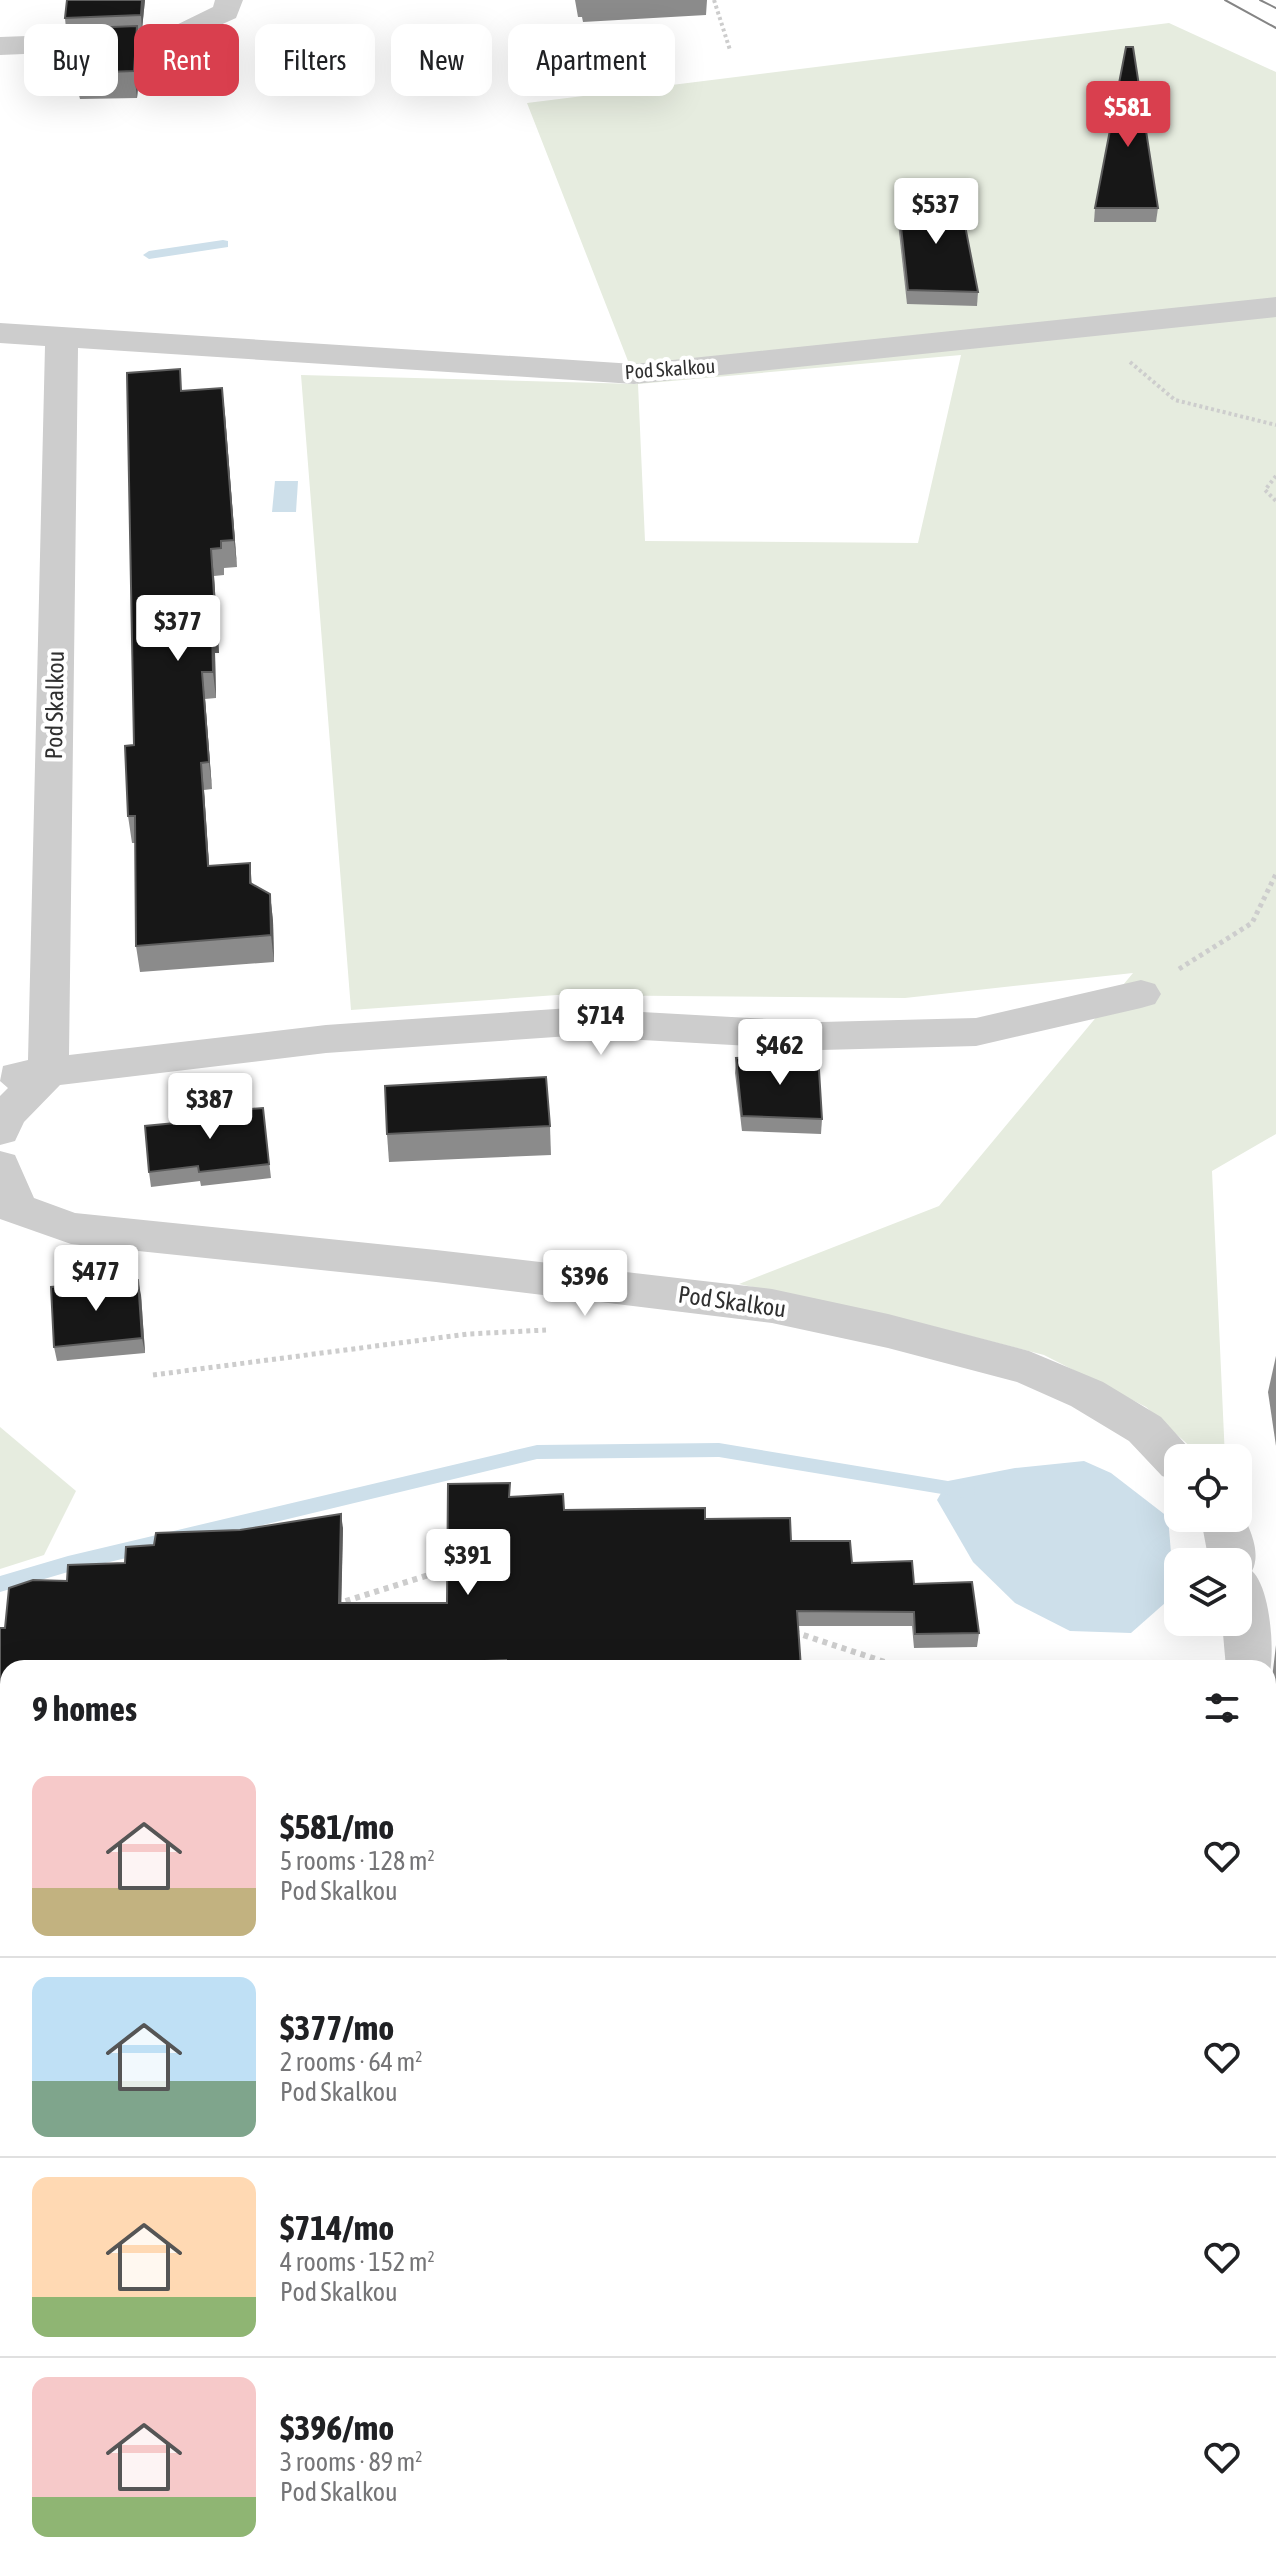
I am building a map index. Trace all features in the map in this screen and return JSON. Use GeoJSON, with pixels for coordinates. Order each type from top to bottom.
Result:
{"type":"FeatureCollection","features":[{"type":"Feature","properties":{"kind":"street"},"geometry":{"type":"LineString","coordinates":[[0,46],[169,39],[226,12],[229,0]]}},
{"type":"Feature","properties":{"kind":"street","name":"Pod Skalkou"},"geometry":{"type":"LineString","coordinates":[[0,333],[634,374],[1276,307]]}},
{"type":"Feature","properties":{"kind":"street","name":"Pod Skalkou"},"geometry":{"type":"LineString","coordinates":[[48,1072],[62,338]]}},
{"type":"Feature","properties":{"kind":"street"},"geometry":{"type":"LineString","coordinates":[[0,1079],[326,1039],[570,1022],[821,1036],[976,1032],[1141,994]]}},
{"type":"Feature","properties":{"kind":"street"},"geometry":{"type":"LineString","coordinates":[[0,1130],[6,1115],[48,1072]]}},
{"type":"Feature","properties":{"kind":"street","name":"Pod Skalkou"},"geometry":{"type":"LineString","coordinates":[[0,1166],[8,1204],[71,1228],[436,1266],[772,1306],[874,1328],[1029,1368],[1087,1394],[1145,1429],[1164,1449]]}},
{"type":"Feature","properties":{"kind":"street"},"geometry":{"type":"LineString","coordinates":[[1249,1636],[1250,1660]]}},
{"type":"Feature","properties":{"kind":"path"},"geometry":{"type":"LineString","coordinates":[[714,0],[730,50]]}},
{"type":"Feature","properties":{"kind":"path"},"geometry":{"type":"LineString","coordinates":[[1091,328],[1175,400],[1276,425]]}},
{"type":"Feature","properties":{"kind":"path"},"geometry":{"type":"LineString","coordinates":[[1276,476],[1265,490],[1276,501]]}},
{"type":"Feature","properties":{"kind":"path"},"geometry":{"type":"LineString","coordinates":[[1141,994],[1252,923],[1276,874]]}},
{"type":"Feature","properties":{"kind":"path"},"geometry":{"type":"LineString","coordinates":[[153,1375],[468,1334],[551,1330]]}},
{"type":"Feature","properties":{"kind":"path"},"geometry":{"type":"LineString","coordinates":[[323,1607],[429,1575],[453,1576]]}},
{"type":"Feature","properties":{"kind":"path"},"geometry":{"type":"LineString","coordinates":[[353,1600],[354,1613]]}},
{"type":"Feature","properties":{"kind":"path"},"geometry":{"type":"LineString","coordinates":[[779,1629],[878,1660]]}},
{"type":"Feature","properties":{"kind":"shaded area"},"geometry":{"type":"Polygon","coordinates":[[[1169,23],[1276,72],[1276,1134],[1212,1171],[1224,1444],[1187,1444],[1146,1407],[1044,1355],[931,1326],[739,1284],[939,1206],[1133,973],[905,998],[557,995],[351,1010],[301,375],[637,384],[527,103],[583,96],[675,96],[675,85],[1169,23]],[[961,355],[638,384],[645,541],[918,543],[961,355]]]}},
{"type":"Feature","properties":{"kind":"shaded area"},"geometry":{"type":"Polygon","coordinates":[[[0,1427],[76,1491],[44,1555],[0,1569],[0,1427]]]}},
{"type":"Feature","properties":{"kind":"water"},"geometry":{"type":"Polygon","coordinates":[[[275,481],[298,481],[296,512],[272,512],[275,481]]]}},
{"type":"Feature","properties":{"kind":"water"},"geometry":{"type":"Polygon","coordinates":[[[1084,1461],[1111,1473],[1164,1514],[1164,1532],[1169,1532],[1171,1548],[1164,1548],[1164,1604],[1131,1633],[1070,1631],[1015,1603],[973,1562],[937,1500],[948,1481],[1015,1468],[1084,1461]]]}},
{"type":"Feature","properties":{"kind":"building"},"geometry":{"type":"Polygon","coordinates":[[[67,0],[142,0],[141,15],[65,18],[67,0]]]}},
{"type":"Feature","properties":{"kind":"building"},"geometry":{"type":"Polygon","coordinates":[[[134,26],[134,71],[118,72],[118,27],[134,26]]]}},
{"type":"Feature","properties":{"kind":"building"},"geometry":{"type":"Polygon","coordinates":[[[1126,47],[1133,47],[1158,208],[1095,208],[1126,47]]]}},
{"type":"Feature","properties":{"kind":"building"},"geometry":{"type":"Polygon","coordinates":[[[898,200],[960,200],[978,292],[908,290],[898,200]]]}},
{"type":"Feature","properties":{"kind":"building"},"geometry":{"type":"Polygon","coordinates":[[[180,369],[181,391],[222,388],[234,540],[221,541],[221,548],[211,549],[216,626],[212,627],[213,672],[202,672],[209,762],[201,763],[208,866],[250,863],[250,883],[270,894],[271,935],[136,946],[135,816],[128,816],[125,746],[134,745],[127,373],[180,369]]]}},
{"type":"Feature","properties":{"kind":"building"},"geometry":{"type":"Polygon","coordinates":[[[818,1054],[822,1119],[742,1116],[736,1058],[818,1054]]]}},
{"type":"Feature","properties":{"kind":"building"},"geometry":{"type":"Polygon","coordinates":[[[546,1077],[550,1126],[387,1134],[385,1086],[546,1077]]]}},
{"type":"Feature","properties":{"kind":"building"},"geometry":{"type":"Polygon","coordinates":[[[218,1106],[228,1111],[263,1108],[269,1164],[199,1172],[198,1166],[149,1172],[145,1126],[186,1122],[203,1107],[218,1106]]]}},
{"type":"Feature","properties":{"kind":"building"},"geometry":{"type":"Polygon","coordinates":[[[138,1280],[142,1338],[54,1347],[51,1287],[138,1280]]]}},
{"type":"Feature","properties":{"kind":"building"},"geometry":{"type":"Polygon","coordinates":[[[510,1483],[509,1497],[563,1494],[564,1510],[705,1508],[705,1519],[790,1518],[791,1541],[850,1541],[852,1563],[912,1561],[914,1584],[972,1582],[979,1633],[915,1634],[914,1612],[797,1611],[800,1660],[0,1660],[0,1628],[5,1628],[9,1588],[33,1580],[67,1581],[68,1565],[125,1563],[126,1547],[154,1545],[156,1533],[240,1530],[341,1514],[339,1603],[447,1603],[448,1484],[510,1483]]]}},
{"type":"Feature","properties":{"kind":"waterway"},"geometry":{"type":"LineString","coordinates":[[149,255],[223,244]]}},
{"type":"Feature","properties":{"kind":"waterway"},"geometry":{"type":"LineString","coordinates":[[0,1584],[68,1564],[537,1452],[719,1450],[966,1491]]}},
{"type":"Feature","properties":{"kind":"tram line"},"geometry":{"type":"LineString","coordinates":[[1225,0],[1276,28]]}},
{"type":"Feature","properties":{"kind":"tram line"},"geometry":{"type":"LineString","coordinates":[[1260,0],[1276,8]]}}]}
